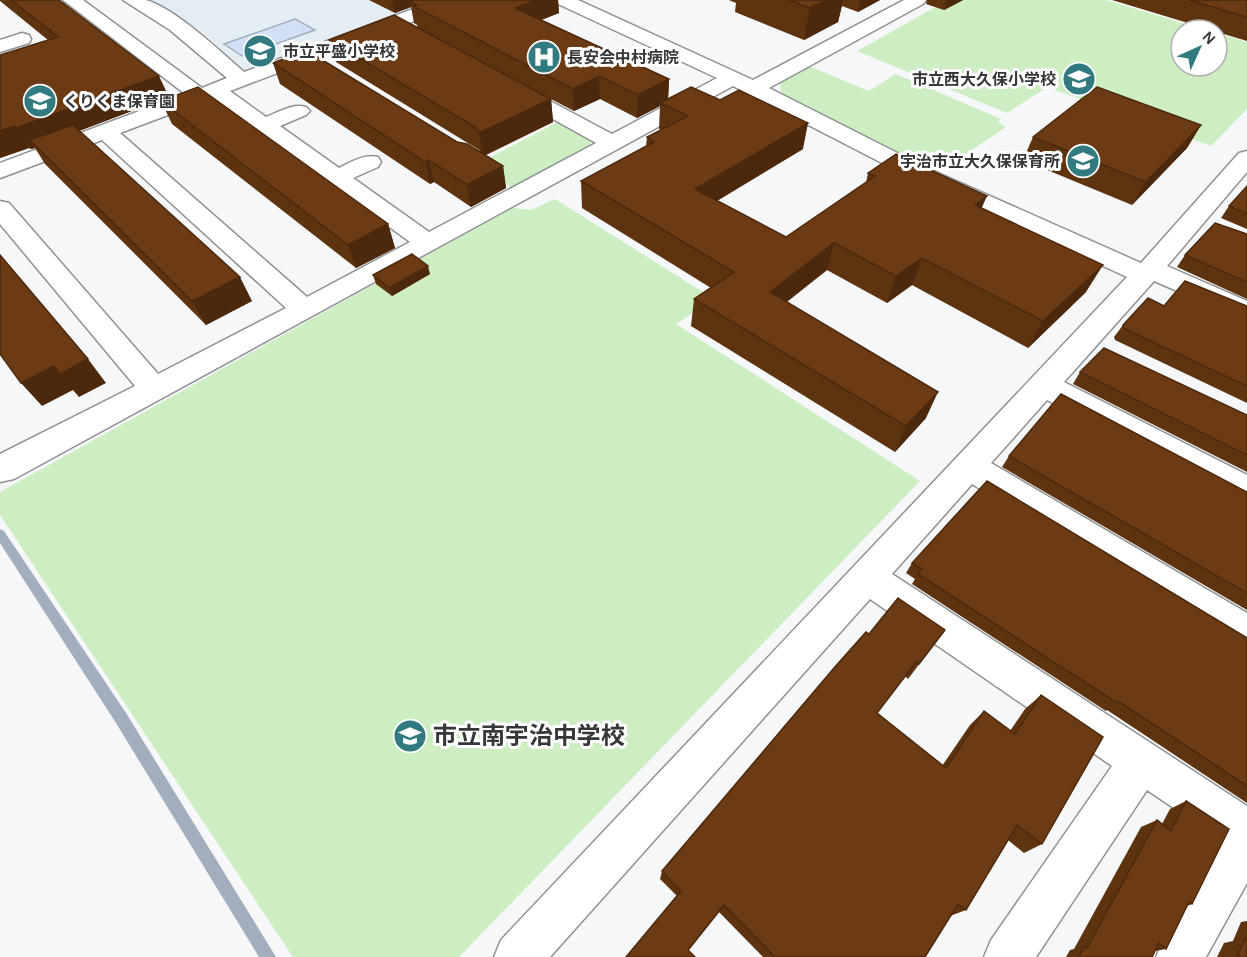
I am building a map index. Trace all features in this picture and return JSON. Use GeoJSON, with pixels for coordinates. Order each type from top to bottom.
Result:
{"type":"FeatureCollection","features":[{"type":"Feature","properties":{"kind":"street"},"geometry":{"type":"LineString","coordinates":[[72,0],[207,92],[265,125],[335,178],[428,243]]}},
{"type":"Feature","properties":{"kind":"street"},"geometry":{"type":"LineString","coordinates":[[132,0],[162,14],[241,80]]}},
{"type":"Feature","properties":{"kind":"street"},"geometry":{"type":"LineString","coordinates":[[0,171],[453,0]]}},
{"type":"Feature","properties":{"kind":"street"},"geometry":{"type":"LineString","coordinates":[[564,0],[743,83],[921,174],[1147,272],[1247,312]]}},
{"type":"Feature","properties":{"kind":"street"},"geometry":{"type":"LineString","coordinates":[[0,467],[2,470],[305,310],[612,143],[870,25],[917,0]]}},
{"type":"Feature","properties":{"kind":"street"},"geometry":{"type":"LineString","coordinates":[[848,16],[870,25]]}},
{"type":"Feature","properties":{"kind":"street"},"geometry":{"type":"LineString","coordinates":[[390,23],[410,34]]}},
{"type":"Feature","properties":{"kind":"street"},"geometry":{"type":"LineString","coordinates":[[0,46],[22,39]]}},
{"type":"Feature","properties":{"kind":"street"},"geometry":{"type":"LineString","coordinates":[[305,55],[331,71]]}},
{"type":"Feature","properties":{"kind":"street"},"geometry":{"type":"LineString","coordinates":[[491,78],[612,143]]}},
{"type":"Feature","properties":{"kind":"street"},"geometry":{"type":"LineString","coordinates":[[265,125],[299,111]]}},
{"type":"Feature","properties":{"kind":"street"},"geometry":{"type":"LineString","coordinates":[[105,131],[305,310]]}},
{"type":"Feature","properties":{"kind":"street"},"geometry":{"type":"LineString","coordinates":[[518,957],[1044,385],[1095,345],[1147,272],[1205,223],[1239,180],[1247,158]]}},
{"type":"Feature","properties":{"kind":"street"},"geometry":{"type":"LineString","coordinates":[[335,178],[370,162]]}},
{"type":"Feature","properties":{"kind":"street"},"geometry":{"type":"LineString","coordinates":[[0,208],[154,389]]}},
{"type":"Feature","properties":{"kind":"street"},"geometry":{"type":"LineString","coordinates":[[1044,385],[1247,491]]}},
{"type":"Feature","properties":{"kind":"street"},"geometry":{"type":"LineString","coordinates":[[969,466],[1247,633]]}},
{"type":"Feature","properties":{"kind":"street"},"geometry":{"type":"LineString","coordinates":[[867,578],[1247,832]]}},
{"type":"Feature","properties":{"kind":"street"},"geometry":{"type":"LineString","coordinates":[[1008,957],[1141,761]]}},
{"type":"Feature","properties":{"kind":"street"},"geometry":{"type":"LineString","coordinates":[[1180,957],[1247,838]]}},
{"type":"Feature","properties":{"kind":"shaded area","name":"市立平盛小学校"},"geometry":{"type":"Polygon","coordinates":[[[149,0],[433,0],[245,70],[201,31],[149,0]]]}},
{"type":"Feature","properties":{"kind":"green space","name":"市立西大久保小学校"},"geometry":{"type":"Polygon","coordinates":[[[948,0],[1106,0],[1169,19],[1169,78],[1229,78],[1229,37],[1247,42],[1247,109],[1211,146],[1047,87],[1007,113],[857,51],[948,0]]]}},
{"type":"Feature","properties":{"kind":"green space"},"geometry":{"type":"Polygon","coordinates":[[[809,66],[869,91],[896,74],[1001,119],[998,122],[1006,127],[939,172],[781,94],[780,82],[809,66]]]}},
{"type":"Feature","properties":{"kind":"green space"},"geometry":{"type":"Polygon","coordinates":[[[560,121],[591,137],[590,148],[513,188],[475,165],[560,121]]]}},
{"type":"Feature","properties":{"kind":"green space","name":"市立南宇治中学校"},"geometry":{"type":"Polygon","coordinates":[[[555,199],[714,299],[676,324],[920,481],[459,957],[293,957],[0,515],[0,492],[512,208],[531,210],[555,199]]]}},
{"type":"Feature","properties":{"kind":"water"},"geometry":{"type":"Polygon","coordinates":[[[295,19],[315,30],[242,56],[224,44],[295,19]]]}},
{"type":"Feature","properties":{"kind":"building"},"geometry":{"type":"Polygon","coordinates":[[[11,0],[59,0],[159,76],[16,128],[15,126],[0,131],[0,55],[58,37],[11,0]]]}},
{"type":"Feature","properties":{"kind":"building"},"geometry":{"type":"Polygon","coordinates":[[[415,0],[536,0],[515,8],[669,79],[638,95],[599,76],[573,89],[413,6],[417,5],[410,2],[415,0]]]}},
{"type":"Feature","properties":{"kind":"building"},"geometry":{"type":"Polygon","coordinates":[[[789,0],[826,0],[810,8],[789,0]]]}},
{"type":"Feature","properties":{"kind":"building"},"geometry":{"type":"Polygon","coordinates":[[[1189,0],[1247,0],[1247,17],[1189,0]]]}},
{"type":"Feature","properties":{"kind":"building"},"geometry":{"type":"Polygon","coordinates":[[[394,15],[551,99],[479,133],[475,127],[329,40],[394,15]]]}},
{"type":"Feature","properties":{"kind":"building"},"geometry":{"type":"Polygon","coordinates":[[[306,50],[457,142],[467,144],[503,166],[467,185],[429,160],[425,162],[273,63],[306,50]]]}},
{"type":"Feature","properties":{"kind":"building"},"geometry":{"type":"Polygon","coordinates":[[[198,87],[388,224],[348,245],[161,101],[198,87]]]}},
{"type":"Feature","properties":{"kind":"building"},"geometry":{"type":"Polygon","coordinates":[[[691,87],[720,100],[739,90],[808,123],[695,189],[786,237],[875,176],[868,173],[896,154],[987,196],[975,205],[1103,265],[1043,321],[922,258],[896,276],[834,243],[770,292],[938,392],[906,426],[694,299],[734,272],[581,181],[654,142],[647,137],[688,116],[660,103],[691,87]]]}},
{"type":"Feature","properties":{"kind":"building"},"geometry":{"type":"Polygon","coordinates":[[[1097,87],[1201,125],[1146,182],[1033,137],[1097,87]]]}},
{"type":"Feature","properties":{"kind":"building"},"geometry":{"type":"Polygon","coordinates":[[[73,125],[240,277],[192,301],[30,140],[73,125]]]}},
{"type":"Feature","properties":{"kind":"building"},"geometry":{"type":"Polygon","coordinates":[[[1247,186],[1247,214],[1229,206],[1247,186]]]}},
{"type":"Feature","properties":{"kind":"building"},"geometry":{"type":"Polygon","coordinates":[[[1215,223],[1247,234],[1247,282],[1185,255],[1215,223]]]}},
{"type":"Feature","properties":{"kind":"building"},"geometry":{"type":"Polygon","coordinates":[[[412,254],[428,266],[389,288],[373,275],[412,254]]]}},
{"type":"Feature","properties":{"kind":"building"},"geometry":{"type":"Polygon","coordinates":[[[0,255],[88,359],[60,374],[54,366],[21,383],[0,354],[0,255]]]}},
{"type":"Feature","properties":{"kind":"building"},"geometry":{"type":"Polygon","coordinates":[[[1185,281],[1247,306],[1247,386],[1123,328],[1123,325],[1148,298],[1164,306],[1185,281]]]}},
{"type":"Feature","properties":{"kind":"building"},"geometry":{"type":"Polygon","coordinates":[[[1104,348],[1247,415],[1247,455],[1080,372],[1104,348]]]}},
{"type":"Feature","properties":{"kind":"building"},"geometry":{"type":"Polygon","coordinates":[[[1061,394],[1247,492],[1247,593],[1009,456],[1061,394]]]}},
{"type":"Feature","properties":{"kind":"building"},"geometry":{"type":"Polygon","coordinates":[[[987,481],[1247,638],[1247,786],[918,574],[922,569],[912,563],[987,481]]]}},
{"type":"Feature","properties":{"kind":"building"},"geometry":{"type":"Polygon","coordinates":[[[898,598],[945,630],[919,664],[916,662],[877,713],[946,768],[984,711],[1015,734],[1041,695],[1103,737],[1042,844],[1017,825],[966,910],[958,904],[925,957],[775,957],[724,905],[688,950],[695,957],[626,957],[681,891],[662,871],[834,668],[866,632],[869,634],[898,598]]]}},
{"type":"Feature","properties":{"kind":"building"},"geometry":{"type":"Polygon","coordinates":[[[1186,801],[1229,829],[1192,904],[1189,902],[1166,949],[1159,943],[1152,957],[1079,957],[1085,946],[1087,948],[1157,820],[1171,831],[1186,801]]]}},
{"type":"Feature","properties":{"kind":"building"},"geometry":{"type":"Polygon","coordinates":[[[1245,939],[1247,957],[1237,957],[1245,939]]]}},
{"type":"Feature","properties":{"kind":"waterway"},"geometry":{"type":"LineString","coordinates":[[0,534],[121,718],[268,957]]}},
{"type":"Feature","properties":{"kind":"place","name":"市立平盛小学校"},"geometry":{"type":"Point","coordinates":[260,51]}},
{"type":"Feature","properties":{"kind":"place","name":"長安会中村病院"},"geometry":{"type":"Point","coordinates":[544,57]}},
{"type":"Feature","properties":{"kind":"place","name":"市立西大久保小学校"},"geometry":{"type":"Point","coordinates":[1079,79]}},
{"type":"Feature","properties":{"kind":"place","name":"くりくま保育園"},"geometry":{"type":"Point","coordinates":[40,101]}},
{"type":"Feature","properties":{"kind":"place","name":"宇治市立大久保保育所"},"geometry":{"type":"Point","coordinates":[1083,161]}},
{"type":"Feature","properties":{"kind":"place","name":"市立南宇治中学校"},"geometry":{"type":"Point","coordinates":[410,736]}}]}
